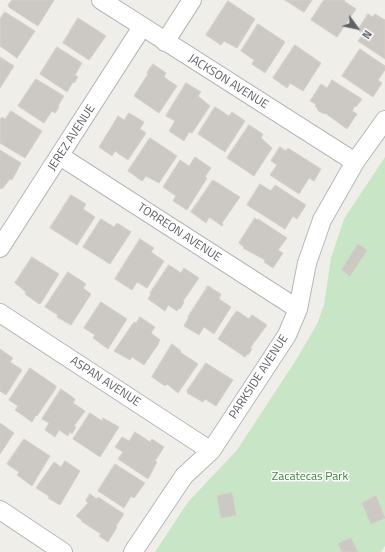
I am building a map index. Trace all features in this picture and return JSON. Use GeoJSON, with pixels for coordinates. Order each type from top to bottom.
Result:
{"type":"FeatureCollection","features":[{"type":"Feature","properties":{"kind":"street","name":"JACKSON AVENUE"},"geometry":{"type":"LineString","coordinates":[[102,0],[165,42],[355,162]]}},
{"type":"Feature","properties":{"kind":"street"},"geometry":{"type":"LineString","coordinates":[[165,42],[192,0]]}},
{"type":"Feature","properties":{"kind":"street","name":"JEREZ AVENUE"},"geometry":{"type":"LineString","coordinates":[[0,248],[142,27]]}},
{"type":"Feature","properties":{"kind":"street","name":"PARKSIDE AVENUE"},"geometry":{"type":"LineString","coordinates":[[134,552],[184,476],[211,451],[287,335],[298,309],[307,263],[322,220],[355,162],[385,120]]}},
{"type":"Feature","properties":{"kind":"street","name":"TORREON AVENUE"},"geometry":{"type":"LineString","coordinates":[[60,156],[298,309]]}},
{"type":"Feature","properties":{"kind":"street","name":"ASPAN AVENUE"},"geometry":{"type":"LineString","coordinates":[[0,313],[211,451]]}},
{"type":"Feature","properties":{"kind":"street"},"geometry":{"type":"LineString","coordinates":[[0,510],[63,552]]}},
{"type":"Feature","properties":{"kind":"green space","name":"Zacatecas Park"},"geometry":{"type":"Polygon","coordinates":[[[385,157],[385,546],[381,552],[155,552],[188,502],[237,450],[296,360],[317,324],[324,305],[331,258],[344,219],[385,157]]]}},
{"type":"Feature","properties":{"kind":"building"},"geometry":{"type":"Polygon","coordinates":[[[12,0],[54,0],[38,26],[8,6],[12,0]]]}},
{"type":"Feature","properties":{"kind":"building"},"geometry":{"type":"Polygon","coordinates":[[[285,0],[312,0],[304,12],[285,0]]]}},
{"type":"Feature","properties":{"kind":"building"},"geometry":{"type":"Polygon","coordinates":[[[324,0],[345,0],[344,1],[356,9],[337,37],[311,20],[324,0]]]}},
{"type":"Feature","properties":{"kind":"building"},"geometry":{"type":"Polygon","coordinates":[[[228,1],[255,19],[237,48],[224,41],[221,45],[206,35],[228,1]]]}},
{"type":"Feature","properties":{"kind":"building"},"geometry":{"type":"Polygon","coordinates":[[[5,12],[35,31],[17,58],[0,46],[0,19],[5,12]]]}},
{"type":"Feature","properties":{"kind":"building"},"geometry":{"type":"Polygon","coordinates":[[[368,14],[373,17],[375,14],[385,20],[385,59],[358,41],[363,34],[358,30],[368,14]]]}},
{"type":"Feature","properties":{"kind":"building"},"geometry":{"type":"Polygon","coordinates":[[[78,18],[106,36],[89,60],[63,43],[78,18]]]}},
{"type":"Feature","properties":{"kind":"building"},"geometry":{"type":"Polygon","coordinates":[[[258,24],[285,42],[265,73],[252,64],[254,60],[241,51],[258,24]]]}},
{"type":"Feature","properties":{"kind":"building"},"geometry":{"type":"Polygon","coordinates":[[[295,45],[321,63],[303,91],[290,83],[287,88],[273,78],[295,45]]]}},
{"type":"Feature","properties":{"kind":"building"},"geometry":{"type":"Polygon","coordinates":[[[57,47],[82,63],[75,75],[78,77],[67,92],[40,74],[57,47]]]}},
{"type":"Feature","properties":{"kind":"building"},"geometry":{"type":"Polygon","coordinates":[[[360,49],[385,66],[385,70],[378,80],[382,83],[373,97],[342,76],[360,49]]]}},
{"type":"Feature","properties":{"kind":"building"},"geometry":{"type":"Polygon","coordinates":[[[0,57],[14,66],[0,88],[0,57]]]}},
{"type":"Feature","properties":{"kind":"building"},"geometry":{"type":"Polygon","coordinates":[[[153,64],[166,73],[164,77],[177,86],[159,113],[134,96],[153,64]]]}},
{"type":"Feature","properties":{"kind":"building"},"geometry":{"type":"Polygon","coordinates":[[[36,79],[64,96],[55,113],[52,111],[44,123],[18,106],[36,79]]]}},
{"type":"Feature","properties":{"kind":"building"},"geometry":{"type":"Polygon","coordinates":[[[332,80],[362,99],[352,111],[357,114],[347,129],[325,113],[324,114],[317,110],[318,109],[315,106],[316,104],[310,101],[321,84],[327,88],[332,80]]]}},
{"type":"Feature","properties":{"kind":"building"},"geometry":{"type":"Polygon","coordinates":[[[186,83],[201,92],[198,96],[210,106],[192,133],[189,132],[184,141],[169,131],[175,121],[166,116],[186,83]]]}},
{"type":"Feature","properties":{"kind":"building"},"geometry":{"type":"Polygon","coordinates":[[[215,107],[229,116],[232,112],[245,121],[225,152],[198,134],[215,107]]]}},
{"type":"Feature","properties":{"kind":"building"},"geometry":{"type":"Polygon","coordinates":[[[11,111],[42,131],[25,158],[0,143],[0,120],[2,117],[5,119],[11,111]]]}},
{"type":"Feature","properties":{"kind":"building"},"geometry":{"type":"Polygon","coordinates":[[[129,113],[144,122],[140,129],[146,133],[128,160],[115,151],[112,156],[99,147],[118,116],[124,120],[129,113]]]}},
{"type":"Feature","properties":{"kind":"building"},"geometry":{"type":"Polygon","coordinates":[[[249,125],[263,134],[261,138],[272,148],[254,176],[227,158],[249,125]]]}},
{"type":"Feature","properties":{"kind":"building"},"geometry":{"type":"Polygon","coordinates":[[[150,138],[177,156],[159,183],[146,176],[142,181],[128,171],[150,138]]]}},
{"type":"Feature","properties":{"kind":"building"},"geometry":{"type":"Polygon","coordinates":[[[280,147],[286,151],[288,148],[321,169],[314,181],[309,178],[299,194],[270,175],[277,165],[271,161],[280,147]]]}},
{"type":"Feature","properties":{"kind":"building"},"geometry":{"type":"Polygon","coordinates":[[[0,150],[21,163],[12,180],[10,179],[2,189],[0,188],[0,150]]]}},
{"type":"Feature","properties":{"kind":"building"},"geometry":{"type":"Polygon","coordinates":[[[195,157],[211,168],[205,177],[207,178],[187,210],[173,201],[176,196],[163,187],[180,160],[189,166],[195,157]]]}},
{"type":"Feature","properties":{"kind":"building"},"geometry":{"type":"Polygon","coordinates":[[[213,180],[240,197],[222,223],[222,226],[209,217],[206,223],[191,212],[213,180]]]}},
{"type":"Feature","properties":{"kind":"building"},"geometry":{"type":"Polygon","coordinates":[[[260,184],[271,191],[275,185],[306,205],[297,219],[293,216],[285,229],[247,205],[260,184]]]}},
{"type":"Feature","properties":{"kind":"building"},"geometry":{"type":"Polygon","coordinates":[[[71,195],[86,204],[83,209],[95,217],[77,245],[50,228],[71,195]]]}},
{"type":"Feature","properties":{"kind":"building"},"geometry":{"type":"Polygon","coordinates":[[[255,218],[287,238],[278,250],[283,253],[273,268],[264,262],[265,260],[243,248],[244,247],[239,243],[255,218]]]}},
{"type":"Feature","properties":{"kind":"building"},"geometry":{"type":"Polygon","coordinates":[[[101,219],[114,227],[117,223],[131,232],[110,264],[83,247],[101,219]]]}},
{"type":"Feature","properties":{"kind":"building"},"geometry":{"type":"Polygon","coordinates":[[[140,239],[154,248],[151,252],[164,261],[147,288],[137,282],[132,290],[115,279],[140,239]]]}},
{"type":"Feature","properties":{"kind":"building"},"geometry":{"type":"Polygon","coordinates":[[[358,244],[367,250],[350,276],[342,270],[358,244]]]}},
{"type":"Feature","properties":{"kind":"building"},"geometry":{"type":"Polygon","coordinates":[[[32,257],[59,274],[39,304],[25,294],[26,292],[15,283],[32,257]]]}},
{"type":"Feature","properties":{"kind":"building"},"geometry":{"type":"Polygon","coordinates":[[[169,265],[181,273],[184,268],[199,278],[183,301],[184,302],[180,309],[179,308],[177,311],[168,305],[165,311],[148,299],[151,294],[150,293],[169,265]]]}},
{"type":"Feature","properties":{"kind":"building"},"geometry":{"type":"Polygon","coordinates":[[[68,272],[86,284],[83,288],[91,294],[71,325],[57,317],[58,315],[45,307],[68,272]]]}},
{"type":"Feature","properties":{"kind":"building"},"geometry":{"type":"Polygon","coordinates":[[[208,286],[221,294],[219,299],[231,307],[214,334],[204,327],[199,335],[184,326],[188,317],[208,286]]]}},
{"type":"Feature","properties":{"kind":"building"},"geometry":{"type":"Polygon","coordinates":[[[101,302],[127,319],[108,349],[93,338],[95,335],[84,328],[101,302]]]}},
{"type":"Feature","properties":{"kind":"building"},"geometry":{"type":"Polygon","coordinates":[[[237,311],[249,319],[252,315],[267,325],[250,348],[252,349],[248,355],[247,354],[245,357],[218,339],[237,311]]]}},
{"type":"Feature","properties":{"kind":"building"},"geometry":{"type":"Polygon","coordinates":[[[140,317],[155,327],[151,333],[160,340],[144,365],[132,357],[130,360],[114,351],[134,322],[136,323],[140,317]]]}},
{"type":"Feature","properties":{"kind":"building"},"geometry":{"type":"Polygon","coordinates":[[[172,344],[181,351],[180,352],[198,364],[178,393],[167,384],[165,386],[152,377],[172,344]]]}},
{"type":"Feature","properties":{"kind":"building"},"geometry":{"type":"Polygon","coordinates":[[[0,349],[13,358],[10,362],[22,370],[6,395],[0,391],[0,349]]]}},
{"type":"Feature","properties":{"kind":"building"},"geometry":{"type":"Polygon","coordinates":[[[206,363],[233,380],[216,406],[205,399],[203,402],[187,393],[206,363]]]}},
{"type":"Feature","properties":{"kind":"building"},"geometry":{"type":"Polygon","coordinates":[[[30,368],[56,386],[32,422],[15,410],[18,406],[9,400],[30,368]]]}},
{"type":"Feature","properties":{"kind":"building"},"geometry":{"type":"Polygon","coordinates":[[[61,389],[75,399],[73,403],[85,411],[74,426],[76,427],[72,434],[70,432],[68,436],[59,430],[55,437],[45,430],[49,423],[42,419],[61,389]]]}},
{"type":"Feature","properties":{"kind":"building"},"geometry":{"type":"Polygon","coordinates":[[[90,413],[102,421],[103,418],[119,427],[100,457],[73,439],[90,413]]]}},
{"type":"Feature","properties":{"kind":"building"},"geometry":{"type":"Polygon","coordinates":[[[0,423],[14,433],[0,454],[0,423]]]}},
{"type":"Feature","properties":{"kind":"building"},"geometry":{"type":"Polygon","coordinates":[[[135,432],[150,442],[152,439],[164,447],[155,461],[157,462],[148,479],[118,459],[123,452],[115,447],[122,437],[129,441],[135,432]]]}},
{"type":"Feature","properties":{"kind":"building"},"geometry":{"type":"Polygon","coordinates":[[[24,439],[50,456],[32,486],[17,475],[19,472],[7,464],[24,439]]]}},
{"type":"Feature","properties":{"kind":"building"},"geometry":{"type":"Polygon","coordinates":[[[65,461],[80,471],[60,505],[48,498],[49,496],[36,488],[54,462],[61,467],[65,461]]]}},
{"type":"Feature","properties":{"kind":"building"},"geometry":{"type":"Polygon","coordinates":[[[115,464],[145,483],[134,498],[131,496],[124,508],[98,491],[115,464]]]}},
{"type":"Feature","properties":{"kind":"building"},"geometry":{"type":"Polygon","coordinates":[[[232,493],[236,515],[221,518],[217,496],[232,493]]]}},
{"type":"Feature","properties":{"kind":"building"},"geometry":{"type":"Polygon","coordinates":[[[90,494],[97,499],[98,497],[124,514],[108,542],[99,536],[101,534],[76,516],[88,503],[86,501],[90,494]]]}},
{"type":"Feature","properties":{"kind":"building"},"geometry":{"type":"Polygon","coordinates":[[[376,496],[385,518],[371,524],[362,503],[376,496]]]}},
{"type":"Feature","properties":{"kind":"building"},"geometry":{"type":"Polygon","coordinates":[[[351,538],[358,552],[342,552],[338,544],[351,538]]]}}]}
